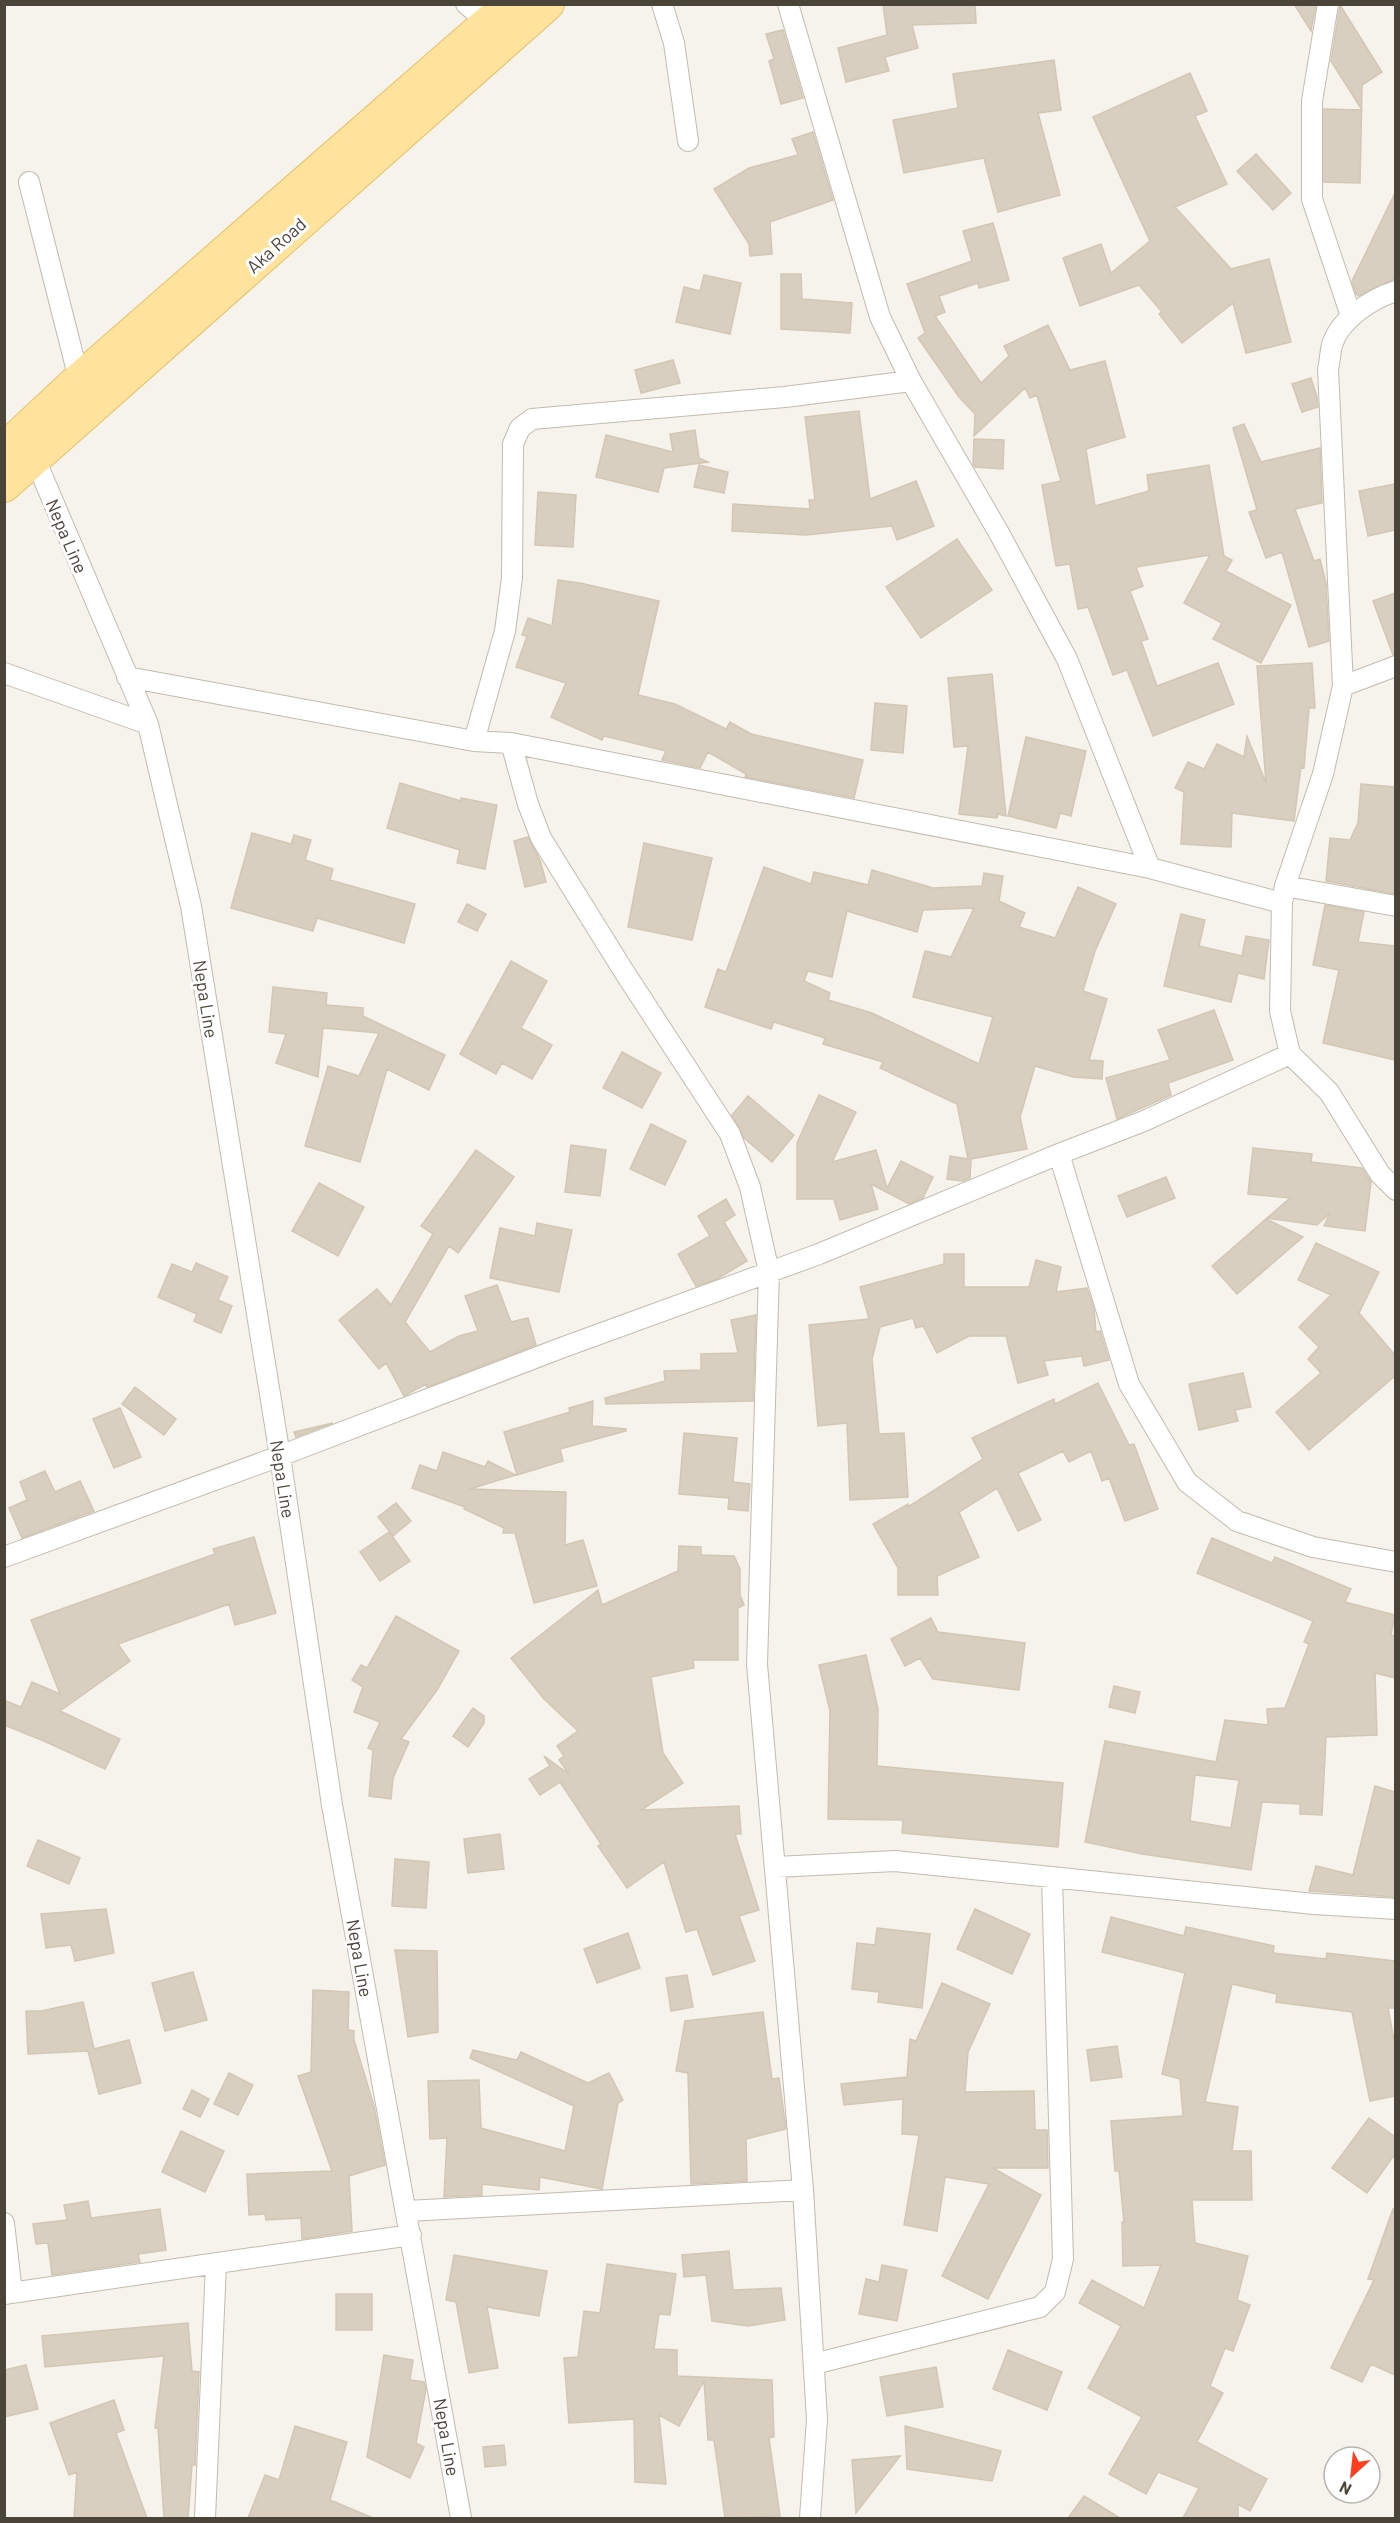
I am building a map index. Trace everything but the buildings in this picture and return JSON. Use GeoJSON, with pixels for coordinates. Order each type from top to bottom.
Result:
{"type":"FeatureCollection","features":[{"type":"Feature","properties":{"kind":"main road","name":"Aka Road"},"geometry":{"type":"LineString","coordinates":[[4,486],[548,4]]}},
{"type":"Feature","properties":{"kind":"main road","name":"Aka Road"},"geometry":{"type":"LineString","coordinates":[[4,449],[488,10]]}},
{"type":"Feature","properties":{"kind":"street"},"geometry":{"type":"LineString","coordinates":[[662,4],[674,43],[688,141]]}},
{"type":"Feature","properties":{"kind":"street"},"geometry":{"type":"LineString","coordinates":[[788,4],[880,317],[911,381],[999,533],[1067,659],[1150,868]]}},
{"type":"Feature","properties":{"kind":"street"},"geometry":{"type":"LineString","coordinates":[[1328,4],[1312,101],[1312,199],[1351,316]]}},
{"type":"Feature","properties":{"kind":"street"},"geometry":{"type":"LineString","coordinates":[[30,182],[79,379]]}},
{"type":"Feature","properties":{"kind":"street"},"geometry":{"type":"LineString","coordinates":[[1395,291],[1383,295],[1351,316],[1333,343],[1328,369],[1343,686],[1323,774],[1283,895],[1280,1011],[1290,1054],[1329,1092],[1380,1174],[1395,1190]]}},
{"type":"Feature","properties":{"kind":"street"},"geometry":{"type":"LineString","coordinates":[[474,741],[505,631],[512,578],[513,444],[520,428],[532,419],[785,397],[911,381]]}},
{"type":"Feature","properties":{"kind":"street","name":"Nepa Line"},"geometry":{"type":"LineString","coordinates":[[35,459],[148,724],[191,906],[280,1456],[332,1805],[461,2518]]}},
{"type":"Feature","properties":{"kind":"street"},"geometry":{"type":"LineString","coordinates":[[1343,686],[1395,666]]}},
{"type":"Feature","properties":{"kind":"street"},"geometry":{"type":"LineString","coordinates":[[4,673],[148,724]]}},
{"type":"Feature","properties":{"kind":"street"},"geometry":{"type":"LineString","coordinates":[[127,677],[474,741],[511,743],[1283,895],[1395,906]]}},
{"type":"Feature","properties":{"kind":"street"},"geometry":{"type":"LineString","coordinates":[[511,743],[528,804],[542,838],[623,970],[730,1134],[750,1187],[769,1272],[757,1664],[803,2190],[814,2364],[817,2419],[810,2518]]}},
{"type":"Feature","properties":{"kind":"street"},"geometry":{"type":"LineString","coordinates":[[4,1557],[819,1254],[1144,1121],[1290,1054]]}},
{"type":"Feature","properties":{"kind":"street"},"geometry":{"type":"LineString","coordinates":[[1059,1154],[1129,1384],[1187,1482],[1238,1521],[1313,1547],[1395,1562]]}},
{"type":"Feature","properties":{"kind":"street"},"geometry":{"type":"LineString","coordinates":[[776,1867],[895,1861],[1314,1904],[1395,1909]]}},
{"type":"Feature","properties":{"kind":"street"},"geometry":{"type":"LineString","coordinates":[[814,2364],[1040,2307],[1055,2292],[1063,2259],[1052,1877]]}},
{"type":"Feature","properties":{"kind":"street"},"geometry":{"type":"LineString","coordinates":[[407,2211],[803,2190]]}},
{"type":"Feature","properties":{"kind":"street"},"geometry":{"type":"LineString","coordinates":[[4,2223],[8,2294],[411,2235]]}},
{"type":"Feature","properties":{"kind":"street"},"geometry":{"type":"LineString","coordinates":[[205,2518],[216,2264]]}}]}
